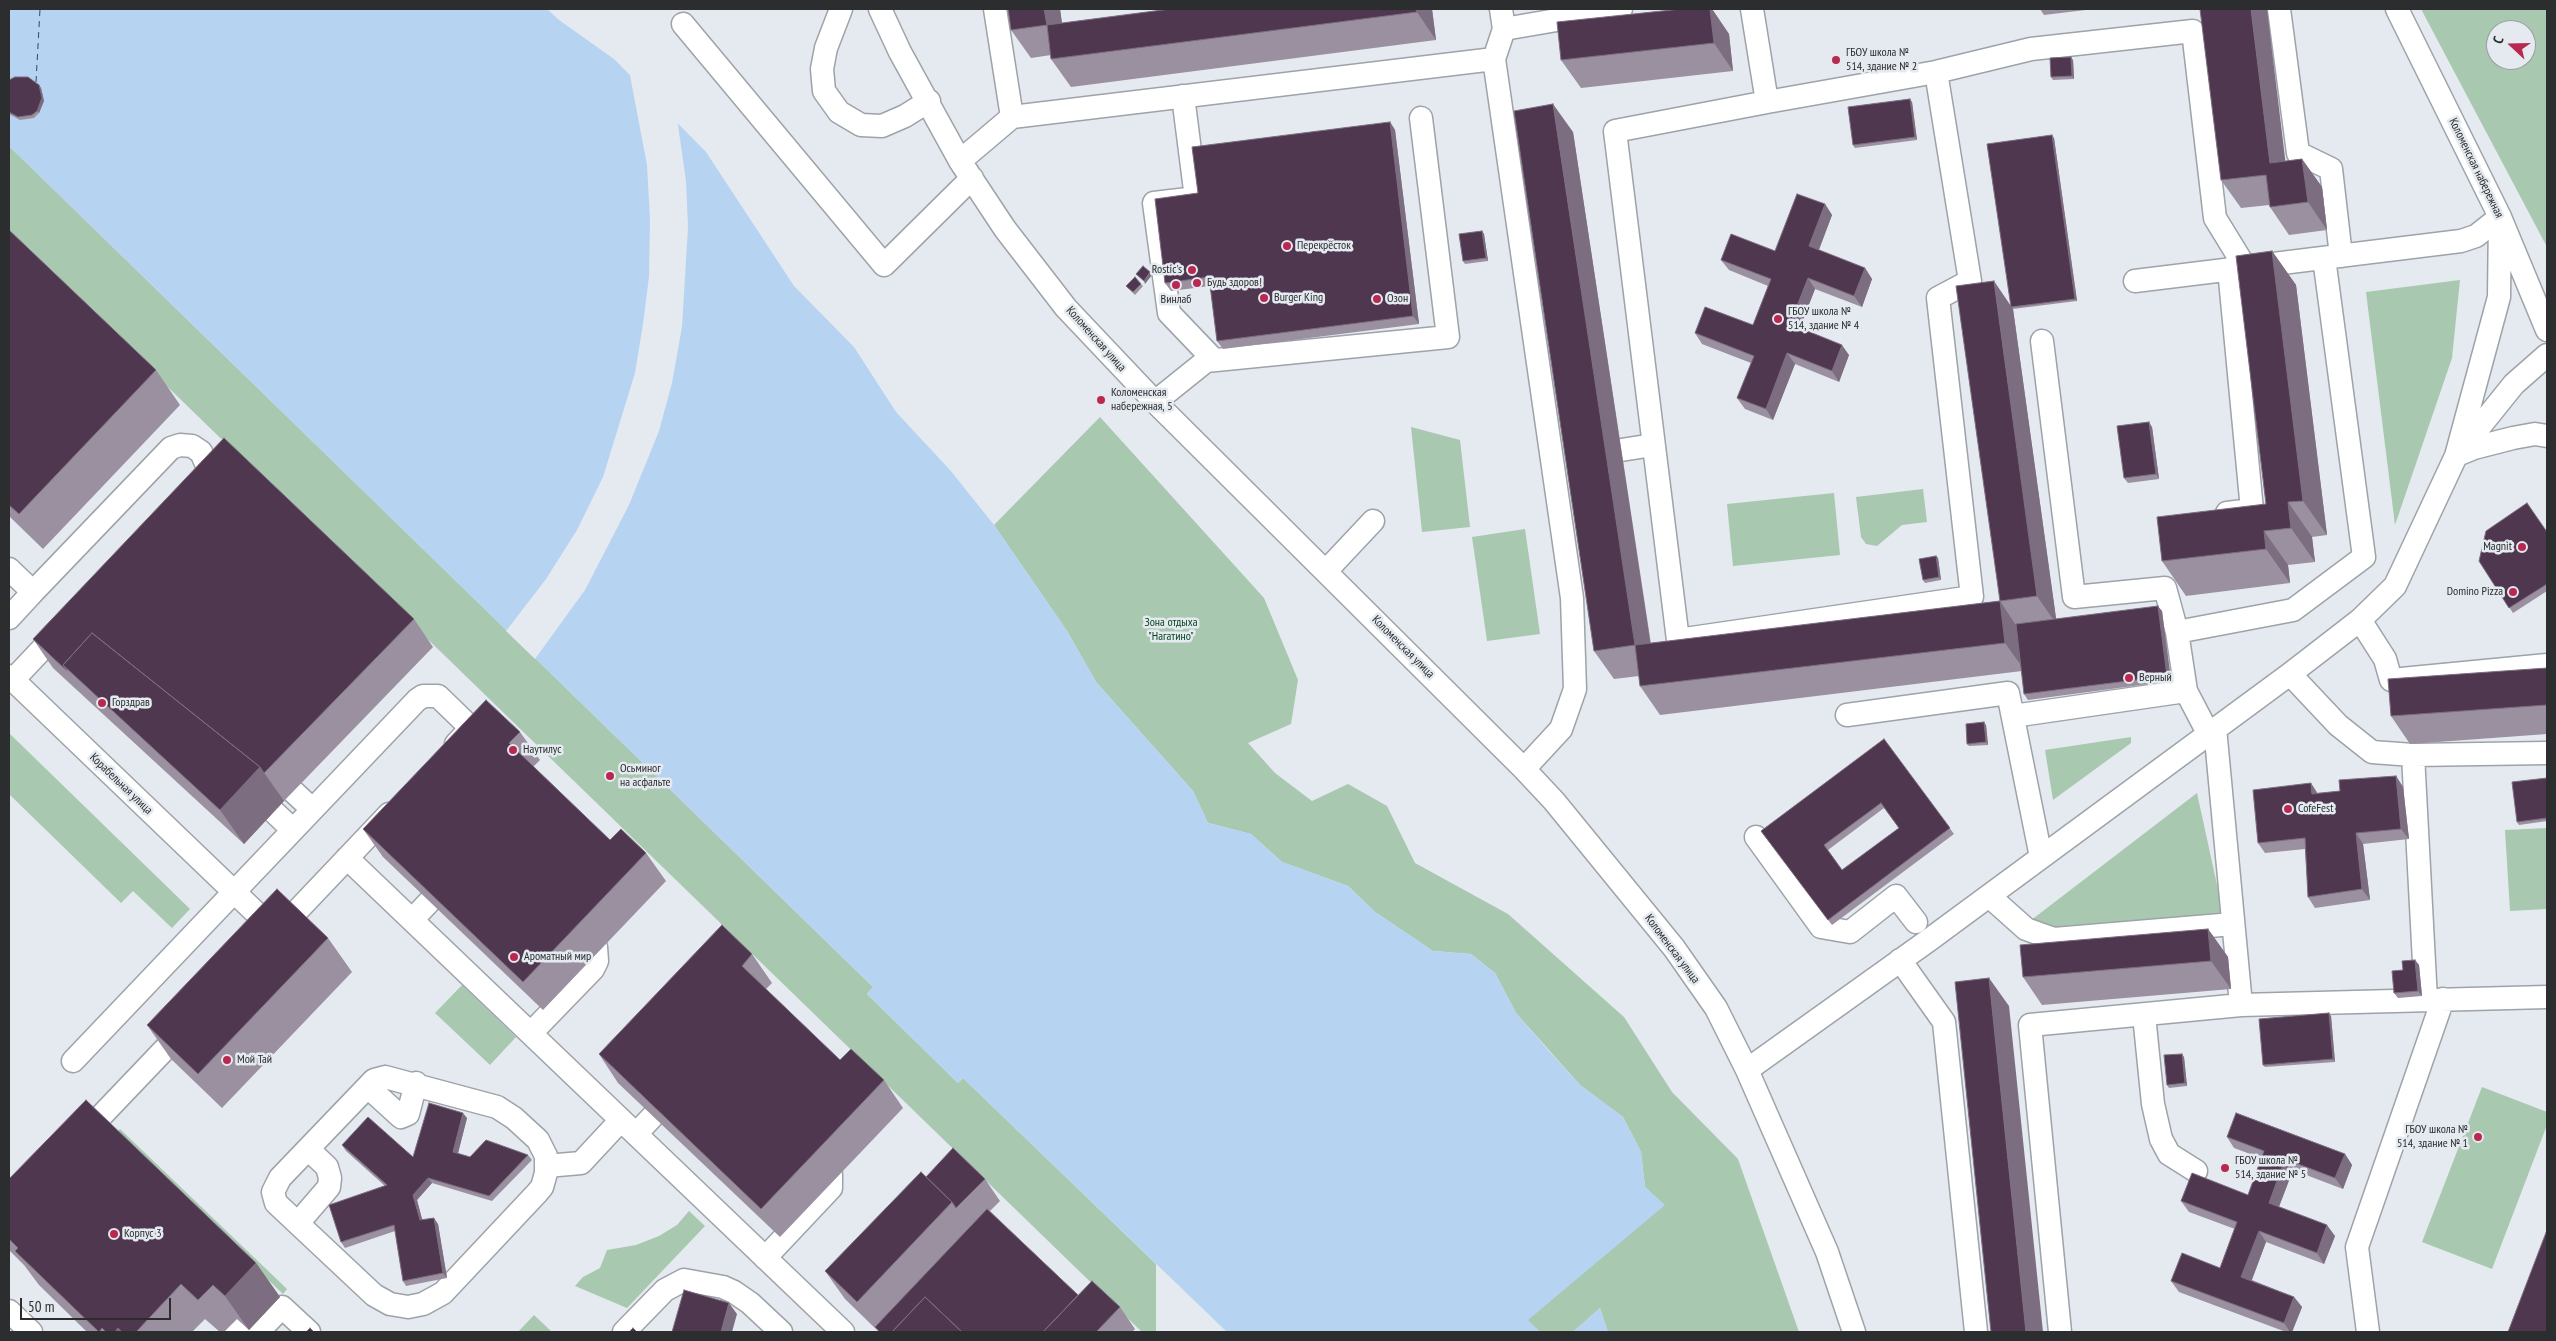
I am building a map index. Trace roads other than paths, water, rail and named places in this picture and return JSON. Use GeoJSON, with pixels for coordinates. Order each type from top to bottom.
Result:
{"type":"FeatureCollection","features":[{"type":"Feature","properties":{"kind":"street"},"geometry":{"type":"LineString","coordinates":[[841,9],[826,48],[822,70],[824,91],[839,112],[861,125],[882,126],[905,116],[929,101]]}},
{"type":"Feature","properties":{"kind":"street","name":"Коломенская улица"},"geometry":{"type":"LineString","coordinates":[[880,9],[900,52],[966,170],[1005,229],[1066,308],[1155,402],[1524,769],[1554,801],[1674,948],[1716,1008],[1747,1070],[1827,1252],[1854,1332]]}},
{"type":"Feature","properties":{"kind":"street"},"geometry":{"type":"LineString","coordinates":[[994,9],[1012,117]]}},
{"type":"Feature","properties":{"kind":"street"},"geometry":{"type":"LineString","coordinates":[[1524,769],[1561,729],[1575,689],[1572,598],[1562,460],[1494,59],[1502,19],[1622,9]]}},
{"type":"Feature","properties":{"kind":"street"},"geometry":{"type":"LineString","coordinates":[[1752,9],[1767,102]]}},
{"type":"Feature","properties":{"kind":"street"},"geometry":{"type":"LineString","coordinates":[[2177,632],[2293,610],[2364,557],[2332,257],[2331,169],[2298,153],[2280,9]]}},
{"type":"Feature","properties":{"kind":"street","name":"Коломенская набережная"},"geometry":{"type":"LineString","coordinates":[[2397,9],[2500,217],[2547,330]]}},
{"type":"Feature","properties":{"kind":"street"},"geometry":{"type":"LineString","coordinates":[[683,24],[884,265],[1012,117],[1494,59]]}},
{"type":"Feature","properties":{"kind":"street"},"geometry":{"type":"LineString","coordinates":[[1936,72],[1970,282],[1938,298],[1972,597],[1678,640],[1615,131],[1936,72],[2031,49],[2193,31],[2215,218],[2237,268],[2252,510],[2203,517]]}},
{"type":"Feature","properties":{"kind":"street"},"geometry":{"type":"LineString","coordinates":[[1183,96],[1196,198],[1154,203],[1169,312],[1214,360]]}},
{"type":"Feature","properties":{"kind":"street"},"geometry":{"type":"LineString","coordinates":[[1155,402],[1206,361],[1448,337],[1421,118]]}},
{"type":"Feature","properties":{"kind":"street"},"geometry":{"type":"LineString","coordinates":[[2135,281],[2461,241],[2476,236],[2500,217]]}},
{"type":"Feature","properties":{"kind":"street"},"geometry":{"type":"LineString","coordinates":[[1747,1070],[1989,896],[2290,674],[2360,620],[2395,586],[2456,456],[2498,297],[2500,217]]}},
{"type":"Feature","properties":{"kind":"street"},"geometry":{"type":"LineString","coordinates":[[2042,341],[2074,597],[2165,588],[2177,632],[2186,691],[2212,730],[2241,1005]]}},
{"type":"Feature","properties":{"kind":"street"},"geometry":{"type":"LineString","coordinates":[[2456,456],[2514,384],[2547,355]]}},
{"type":"Feature","properties":{"kind":"street"},"geometry":{"type":"LineString","coordinates":[[2456,456],[2474,448],[2513,438],[2535,434],[2547,436]]}},
{"type":"Feature","properties":{"kind":"street"},"geometry":{"type":"LineString","coordinates":[[9,618],[172,448],[180,445],[192,446],[201,452],[208,468],[205,480],[184,501]]}},
{"type":"Feature","properties":{"kind":"street"},"geometry":{"type":"LineString","coordinates":[[1621,450],[1653,445]]}},
{"type":"Feature","properties":{"kind":"street"},"geometry":{"type":"LineString","coordinates":[[87,502],[103,518]]}},
{"type":"Feature","properties":{"kind":"street"},"geometry":{"type":"LineString","coordinates":[[1326,571],[1373,521]]}},
{"type":"Feature","properties":{"kind":"street"},"geometry":{"type":"LineString","coordinates":[[9,569],[33,592]]}},
{"type":"Feature","properties":{"kind":"street"},"geometry":{"type":"LineString","coordinates":[[2360,620],[2385,659],[2391,680],[2547,665]]}},
{"type":"Feature","properties":{"kind":"street"},"geometry":{"type":"LineString","coordinates":[[11,678],[72,627]]}},
{"type":"Feature","properties":{"kind":"street"},"geometry":{"type":"LineString","coordinates":[[2290,674],[2338,725],[2372,752],[2413,755],[2547,753]]}},
{"type":"Feature","properties":{"kind":"street","name":"Корабельная улица"},"geometry":{"type":"LineString","coordinates":[[11,678],[234,892],[270,939],[347,858]]}},
{"type":"Feature","properties":{"kind":"street"},"geometry":{"type":"LineString","coordinates":[[2013,716],[2186,691]]}},
{"type":"Feature","properties":{"kind":"street"},"geometry":{"type":"LineString","coordinates":[[1847,715],[2008,693],[2041,857]]}},
{"type":"Feature","properties":{"kind":"street"},"geometry":{"type":"LineString","coordinates":[[73,1060],[423,696],[438,696],[471,728],[444,757]]}},
{"type":"Feature","properties":{"kind":"street"},"geometry":{"type":"LineString","coordinates":[[2368,1332],[2357,1247],[2434,999],[2413,755]]}},
{"type":"Feature","properties":{"kind":"street"},"geometry":{"type":"LineString","coordinates":[[257,758],[312,810]]}},
{"type":"Feature","properties":{"kind":"street"},"geometry":{"type":"LineString","coordinates":[[402,800],[347,858],[843,1332]]}},
{"type":"Feature","properties":{"kind":"street"},"geometry":{"type":"LineString","coordinates":[[274,812],[293,830]]}},
{"type":"Feature","properties":{"kind":"street"},"geometry":{"type":"LineString","coordinates":[[1756,837],[1821,927],[1850,932],[1896,896],[1916,922]]}},
{"type":"Feature","properties":{"kind":"street"},"geometry":{"type":"LineString","coordinates":[[1989,896],[2026,929],[2054,940],[2233,924]]}},
{"type":"Feature","properties":{"kind":"street"},"geometry":{"type":"LineString","coordinates":[[408,916],[425,898]]}},
{"type":"Feature","properties":{"kind":"street"},"geometry":{"type":"LineString","coordinates":[[531,1034],[592,969],[597,961],[596,947],[592,940],[565,914]]}},
{"type":"Feature","properties":{"kind":"street"},"geometry":{"type":"LineString","coordinates":[[1900,960],[1944,1022],[1972,1332]]}},
{"type":"Feature","properties":{"kind":"street"},"geometry":{"type":"LineString","coordinates":[[2060,1332],[2030,1025],[2241,1005],[2547,997]]}},
{"type":"Feature","properties":{"kind":"street"},"geometry":{"type":"LineString","coordinates":[[67,1152],[84,1127],[202,1010]]}},
{"type":"Feature","properties":{"kind":"street"},"geometry":{"type":"LineString","coordinates":[[2144,1015],[2153,1104],[2161,1139],[2169,1154],[2196,1171]]}},
{"type":"Feature","properties":{"kind":"street"},"geometry":{"type":"LineString","coordinates":[[385,1076],[487,1103],[506,1111],[542,1146],[546,1166],[544,1181],[537,1193],[442,1293],[423,1304],[408,1307],[390,1304],[374,1296],[276,1203],[273,1192],[280,1178],[368,1087],[374,1080],[385,1076]]}},
{"type":"Feature","properties":{"kind":"street"},"geometry":{"type":"LineString","coordinates":[[368,1087],[401,1117],[408,1114],[416,1083]]}},
{"type":"Feature","properties":{"kind":"street"},"geometry":{"type":"LineString","coordinates":[[546,1166],[581,1163],[657,1120]]}},
{"type":"Feature","properties":{"kind":"street"},"geometry":{"type":"LineString","coordinates":[[765,1258],[831,1188],[831,1174],[828,1169],[800,1142]]}},
{"type":"Feature","properties":{"kind":"street"},"geometry":{"type":"LineString","coordinates":[[298,1223],[329,1187],[330,1178],[327,1167],[308,1149]]}},
{"type":"Feature","properties":{"kind":"street"},"geometry":{"type":"LineString","coordinates":[[624,1332],[665,1290],[684,1280],[697,1281],[734,1292],[750,1303],[781,1332]]}},
{"type":"Feature","properties":{"kind":"street"},"geometry":{"type":"LineString","coordinates":[[258,1332],[282,1307],[309,1332]]}},
{"type":"Feature","properties":{"kind":"street"},"geometry":{"type":"LineString","coordinates":[[9,1312],[31,1332]]}},
{"type":"Feature","properties":{"kind":"water"},"geometry":{"type":"Polygon","coordinates":[[[9,9],[547,9],[559,20],[614,59],[706,152],[794,286],[854,347],[896,412],[950,470],[994,525],[1067,631],[1096,682],[1193,791],[1208,823],[1251,834],[1282,862],[1348,886],[1375,912],[1433,951],[1471,954],[1495,973],[1516,1013],[1548,1050],[1580,1085],[1623,1117],[1641,1152],[1645,1187],[1665,1205],[1528,1320],[1540,1332],[1227,1332],[963,1078],[958,1083],[867,994],[873,987],[9,146],[9,9]]]}},
{"type":"Feature","properties":{"kind":"water"},"geometry":{"type":"Polygon","coordinates":[[[1600,1308],[1608,1332],[1573,1332],[1600,1308]]]}},
{"type":"Feature","properties":{"kind":"place","name":"ГБОУ школа № 514, здание № 2"},"geometry":{"type":"Point","coordinates":[1836,60]}},
{"type":"Feature","properties":{"kind":"place","name":"Перекрёсток"},"geometry":{"type":"Point","coordinates":[1287,246]}},
{"type":"Feature","properties":{"kind":"place","name":"Rostic's"},"geometry":{"type":"Point","coordinates":[1192,270]}},
{"type":"Feature","properties":{"kind":"place","name":"Будь здоров!"},"geometry":{"type":"Point","coordinates":[1197,283]}},
{"type":"Feature","properties":{"kind":"place","name":"Винлаб"},"geometry":{"type":"Point","coordinates":[1176,285]}},
{"type":"Feature","properties":{"kind":"place","name":"Burger King"},"geometry":{"type":"Point","coordinates":[1264,298]}},
{"type":"Feature","properties":{"kind":"place","name":"Озон"},"geometry":{"type":"Point","coordinates":[1377,299]}},
{"type":"Feature","properties":{"kind":"place","name":"ГБОУ школа № 514, здание № 4"},"geometry":{"type":"Point","coordinates":[1778,319]}},
{"type":"Feature","properties":{"kind":"place","name":"Коломенская набережная, 5"},"geometry":{"type":"Point","coordinates":[1101,400]}},
{"type":"Feature","properties":{"kind":"place","name":"Magnit"},"geometry":{"type":"Point","coordinates":[2522,547]}},
{"type":"Feature","properties":{"kind":"place","name":"Domino Pizza"},"geometry":{"type":"Point","coordinates":[2513,592]}},
{"type":"Feature","properties":{"kind":"place","name":"Верный"},"geometry":{"type":"Point","coordinates":[2129,678]}},
{"type":"Feature","properties":{"kind":"place","name":"Горздрав"},"geometry":{"type":"Point","coordinates":[102,703]}},
{"type":"Feature","properties":{"kind":"place","name":"Наутилус"},"geometry":{"type":"Point","coordinates":[513,750]}},
{"type":"Feature","properties":{"kind":"place","name":"Осьминог на асфальте"},"geometry":{"type":"Point","coordinates":[610,776]}},
{"type":"Feature","properties":{"kind":"place","name":"CofeFest"},"geometry":{"type":"Point","coordinates":[2288,809]}},
{"type":"Feature","properties":{"kind":"place","name":"Ароматный мир"},"geometry":{"type":"Point","coordinates":[514,957]}},
{"type":"Feature","properties":{"kind":"place","name":"Мой Тай"},"geometry":{"type":"Point","coordinates":[227,1060]}},
{"type":"Feature","properties":{"kind":"place","name":"ГБОУ школа № 514, здание № 1"},"geometry":{"type":"Point","coordinates":[2478,1137]}},
{"type":"Feature","properties":{"kind":"place","name":"ГБОУ школа № 514, здание № 5"},"geometry":{"type":"Point","coordinates":[2225,1168]}},
{"type":"Feature","properties":{"kind":"place","name":"Корпус 3"},"geometry":{"type":"Point","coordinates":[114,1234]}},
{"type":"Feature","properties":{"kind":"park label","name":"Зона отдыха \"Нагатино\""},"geometry":{"type":"Point","coordinates":[1171,630]}}]}
